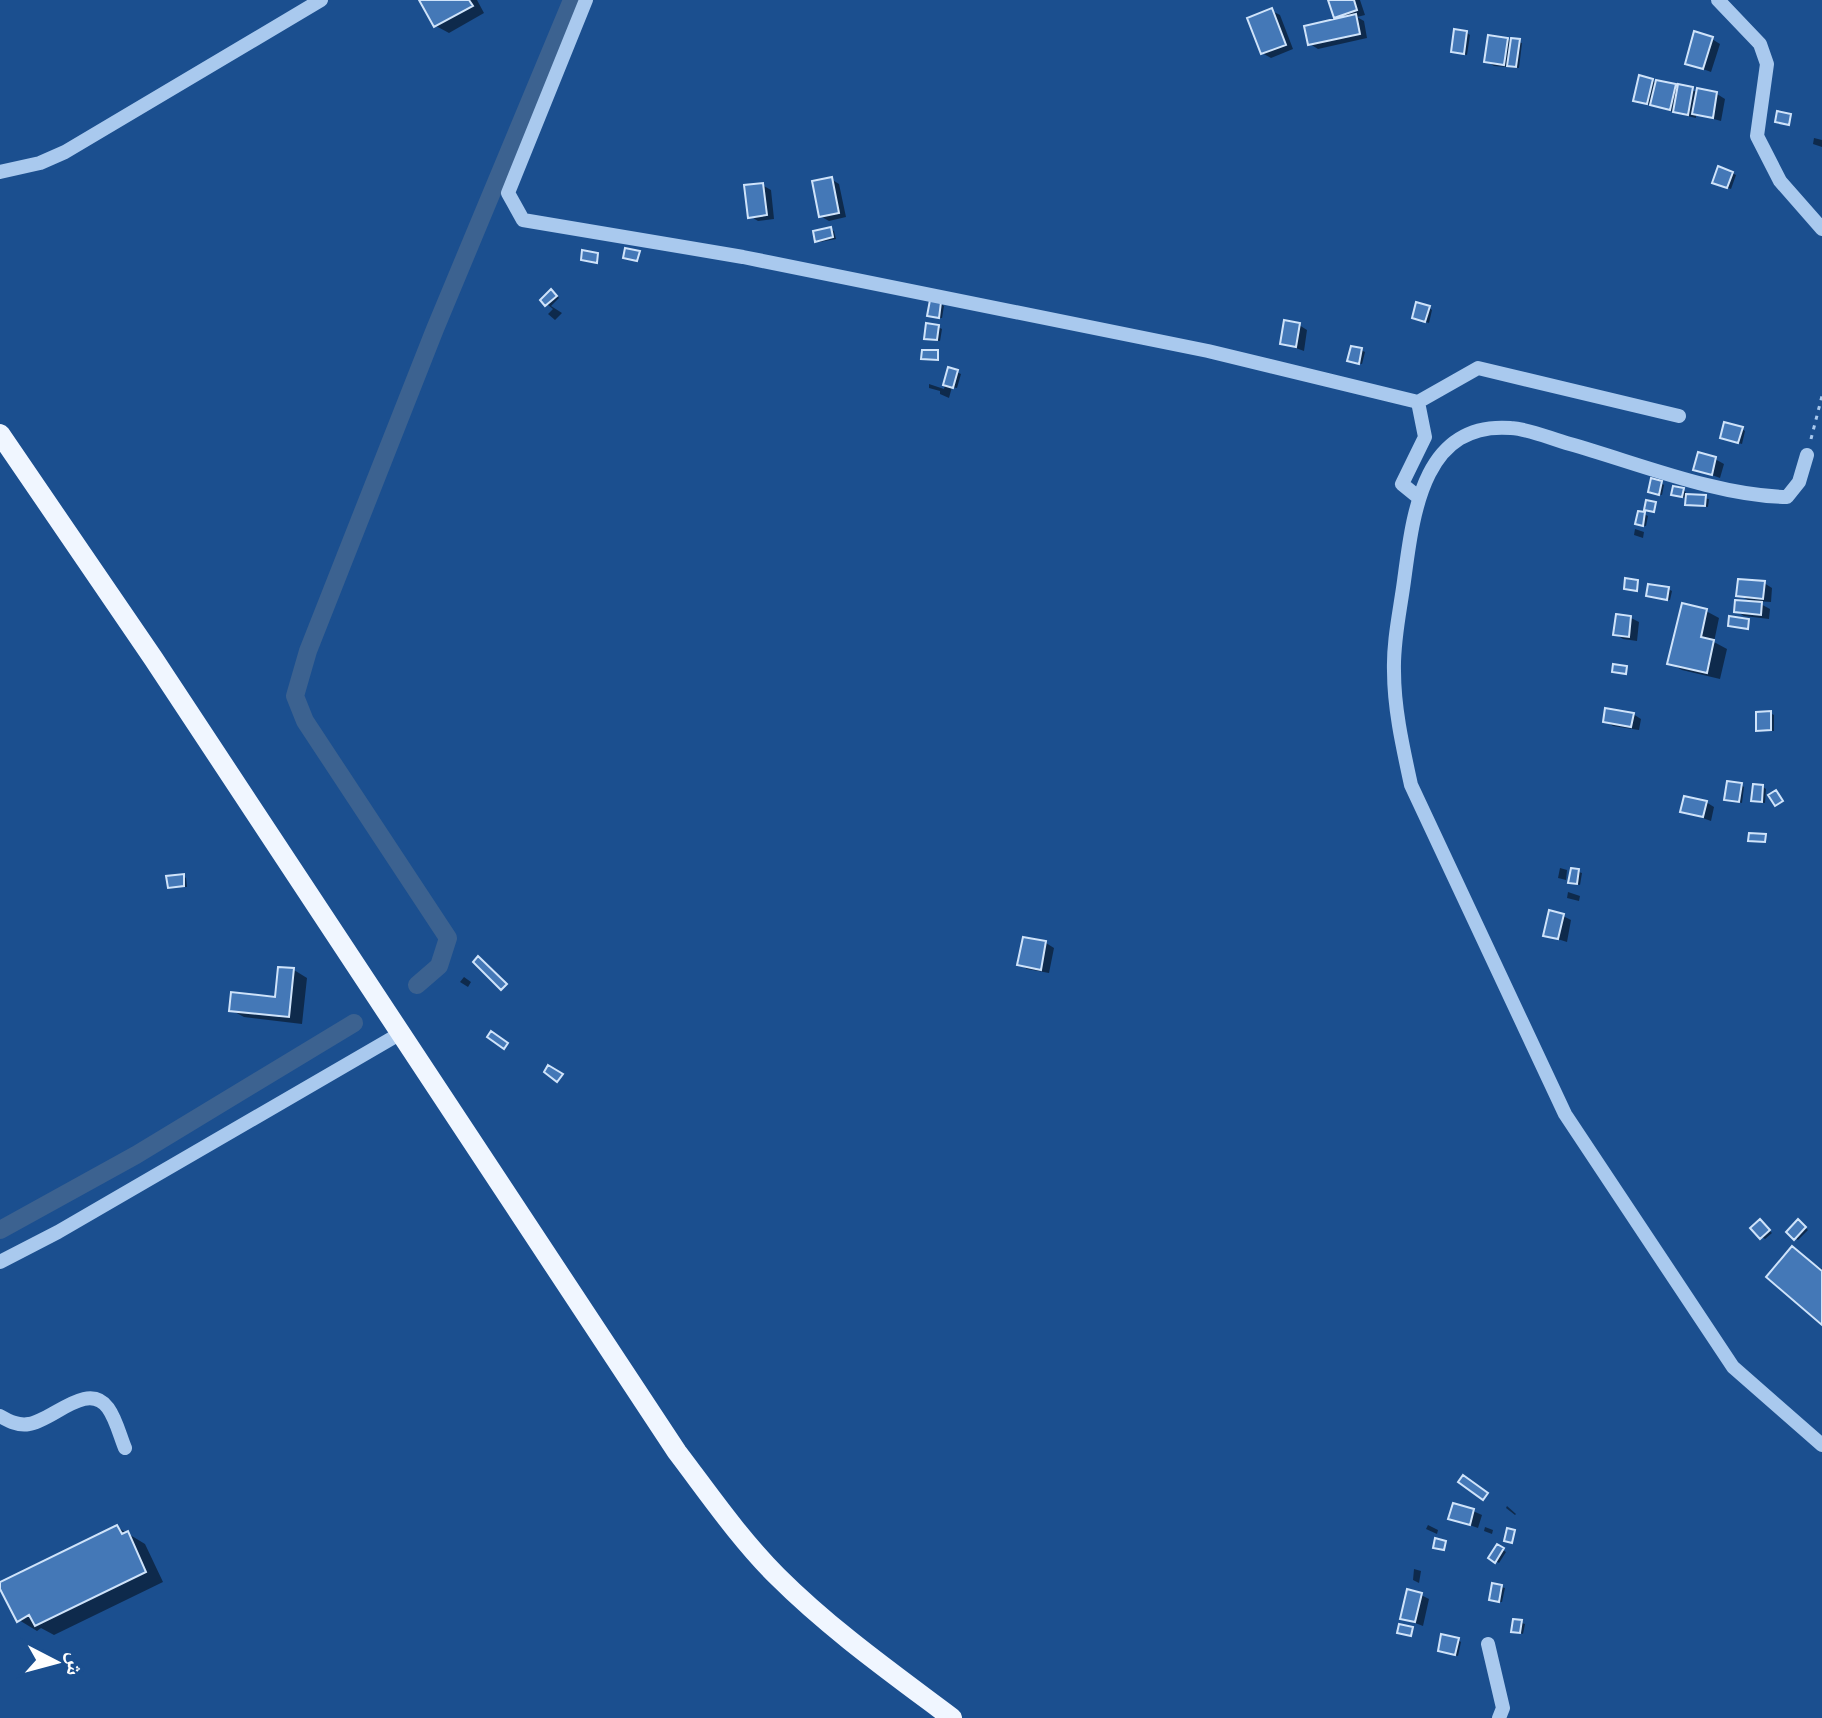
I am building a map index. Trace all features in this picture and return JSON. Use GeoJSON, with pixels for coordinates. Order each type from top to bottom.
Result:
{"type":"FeatureCollection","features":[{"type":"Feature","properties":{"kind":"main road"},"geometry":{"type":"LineString","coordinates":[[0,434],[153,658],[677,1452],[735,1529],[776,1575],[824,1619],[952,1718]]}},
{"type":"Feature","properties":{"kind":"street"},"geometry":{"type":"LineString","coordinates":[[0,172],[40,163],[65,152],[321,0]]}},
{"type":"Feature","properties":{"kind":"street"},"geometry":{"type":"LineString","coordinates":[[586,0],[508,193],[523,220],[743,257],[1193,348],[1418,402],[1478,368],[1679,416]]}},
{"type":"Feature","properties":{"kind":"street"},"geometry":{"type":"LineString","coordinates":[[1718,0],[1760,44],[1767,64],[1757,136],[1780,181],[1822,229]]}},
{"type":"Feature","properties":{"kind":"street"},"geometry":{"type":"LineString","coordinates":[[1418,402],[1425,437],[1402,484],[1418,497]]}},
{"type":"Feature","properties":{"kind":"street"},"geometry":{"type":"LineString","coordinates":[[1807,455],[1799,482],[1787,497],[1764,497],[1720,488],[1512,428],[1464,434],[1437,460],[1418,497],[1408,548],[1394,671],[1402,746],[1411,785],[1565,1114],[1733,1367],[1822,1445]]}},
{"type":"Feature","properties":{"kind":"street"},"geometry":{"type":"LineString","coordinates":[[0,1262],[58,1232],[401,1033]]}},
{"type":"Feature","properties":{"kind":"street"},"geometry":{"type":"LineString","coordinates":[[0,1416],[13,1423],[30,1424],[77,1401],[98,1400],[108,1407],[125,1448]]}},
{"type":"Feature","properties":{"kind":"street"},"geometry":{"type":"LineString","coordinates":[[1488,1644],[1503,1708],[1499,1718]]}},
{"type":"Feature","properties":{"kind":"path"},"geometry":{"type":"LineString","coordinates":[[1807,455],[1822,396]]}},
{"type":"Feature","properties":{"kind":"building"},"geometry":{"type":"Polygon","coordinates":[[[419,0],[469,0],[473,6],[434,27],[419,0]]]}},
{"type":"Feature","properties":{"kind":"building"},"geometry":{"type":"Polygon","coordinates":[[[1328,0],[1354,0],[1357,10],[1334,18],[1328,0]]]}},
{"type":"Feature","properties":{"kind":"building"},"geometry":{"type":"Polygon","coordinates":[[[1272,8],[1286,45],[1261,54],[1247,18],[1272,8]]]}},
{"type":"Feature","properties":{"kind":"building"},"geometry":{"type":"Polygon","coordinates":[[[1356,14],[1360,34],[1308,45],[1304,26],[1356,14]]]}},
{"type":"Feature","properties":{"kind":"building"},"geometry":{"type":"Polygon","coordinates":[[[1454,29],[1467,31],[1464,54],[1451,52],[1454,29]]]}},
{"type":"Feature","properties":{"kind":"building"},"geometry":{"type":"Polygon","coordinates":[[[1694,31],[1713,37],[1703,69],[1685,64],[1694,31]]]}},
{"type":"Feature","properties":{"kind":"building"},"geometry":{"type":"Polygon","coordinates":[[[1488,35],[1508,38],[1504,65],[1484,62],[1488,35]]]}},
{"type":"Feature","properties":{"kind":"building"},"geometry":{"type":"Polygon","coordinates":[[[1511,38],[1520,39],[1516,67],[1507,66],[1511,38]]]}},
{"type":"Feature","properties":{"kind":"building"},"geometry":{"type":"Polygon","coordinates":[[[1639,75],[1653,79],[1647,104],[1633,101],[1639,75]]]}},
{"type":"Feature","properties":{"kind":"building"},"geometry":{"type":"Polygon","coordinates":[[[1656,80],[1676,84],[1670,110],[1650,105],[1656,80]]]}},
{"type":"Feature","properties":{"kind":"building"},"geometry":{"type":"Polygon","coordinates":[[[1678,84],[1693,87],[1688,115],[1673,112],[1678,84]]]}},
{"type":"Feature","properties":{"kind":"building"},"geometry":{"type":"Polygon","coordinates":[[[1697,88],[1717,92],[1713,118],[1692,114],[1697,88]]]}},
{"type":"Feature","properties":{"kind":"building"},"geometry":{"type":"Polygon","coordinates":[[[1777,111],[1791,114],[1789,125],[1775,122],[1777,111]]]}},
{"type":"Feature","properties":{"kind":"building"},"geometry":{"type":"Polygon","coordinates":[[[1718,166],[1733,172],[1727,188],[1712,183],[1718,166]]]}},
{"type":"Feature","properties":{"kind":"building"},"geometry":{"type":"Polygon","coordinates":[[[832,177],[839,213],[819,217],[812,181],[832,177]]]}},
{"type":"Feature","properties":{"kind":"building"},"geometry":{"type":"Polygon","coordinates":[[[763,183],[767,215],[748,218],[744,185],[763,183]]]}},
{"type":"Feature","properties":{"kind":"building"},"geometry":{"type":"Polygon","coordinates":[[[831,227],[833,237],[815,242],[813,231],[831,227]]]}},
{"type":"Feature","properties":{"kind":"building"},"geometry":{"type":"Polygon","coordinates":[[[625,248],[640,251],[637,261],[623,258],[625,248]]]}},
{"type":"Feature","properties":{"kind":"building"},"geometry":{"type":"Polygon","coordinates":[[[582,250],[598,253],[597,263],[581,260],[582,250]]]}},
{"type":"Feature","properties":{"kind":"building"},"geometry":{"type":"Polygon","coordinates":[[[551,289],[557,296],[545,306],[540,300],[551,289]]]}},
{"type":"Feature","properties":{"kind":"building"},"geometry":{"type":"Polygon","coordinates":[[[930,300],[941,302],[939,318],[927,316],[930,300]]]}},
{"type":"Feature","properties":{"kind":"building"},"geometry":{"type":"Polygon","coordinates":[[[1416,302],[1430,306],[1425,322],[1412,318],[1416,302]]]}},
{"type":"Feature","properties":{"kind":"building"},"geometry":{"type":"Polygon","coordinates":[[[1284,320],[1300,323],[1296,347],[1280,344],[1284,320]]]}},
{"type":"Feature","properties":{"kind":"building"},"geometry":{"type":"Polygon","coordinates":[[[926,323],[939,325],[937,340],[924,339],[926,323]]]}},
{"type":"Feature","properties":{"kind":"building"},"geometry":{"type":"Polygon","coordinates":[[[1351,346],[1362,348],[1359,364],[1347,361],[1351,346]]]}},
{"type":"Feature","properties":{"kind":"building"},"geometry":{"type":"Polygon","coordinates":[[[922,350],[938,350],[938,360],[921,359],[922,350]]]}},
{"type":"Feature","properties":{"kind":"building"},"geometry":{"type":"Polygon","coordinates":[[[948,367],[958,370],[953,388],[943,385],[948,367]]]}},
{"type":"Feature","properties":{"kind":"building"},"geometry":{"type":"Polygon","coordinates":[[[1724,422],[1743,427],[1738,443],[1720,438],[1724,422]]]}},
{"type":"Feature","properties":{"kind":"building"},"geometry":{"type":"Polygon","coordinates":[[[1698,452],[1716,457],[1712,475],[1693,470],[1698,452]]]}},
{"type":"Feature","properties":{"kind":"building"},"geometry":{"type":"Polygon","coordinates":[[[1651,478],[1662,481],[1659,495],[1648,492],[1651,478]]]}},
{"type":"Feature","properties":{"kind":"building"},"geometry":{"type":"Polygon","coordinates":[[[1673,486],[1684,488],[1682,497],[1671,495],[1673,486]]]}},
{"type":"Feature","properties":{"kind":"building"},"geometry":{"type":"Polygon","coordinates":[[[1686,494],[1706,495],[1705,506],[1685,505],[1686,494]]]}},
{"type":"Feature","properties":{"kind":"building"},"geometry":{"type":"Polygon","coordinates":[[[1646,500],[1656,502],[1654,512],[1644,510],[1646,500]]]}},
{"type":"Feature","properties":{"kind":"building"},"geometry":{"type":"Polygon","coordinates":[[[1638,511],[1645,512],[1643,526],[1635,524],[1638,511]]]}},
{"type":"Feature","properties":{"kind":"building"},"geometry":{"type":"Polygon","coordinates":[[[1625,578],[1638,580],[1637,591],[1624,589],[1625,578]]]}},
{"type":"Feature","properties":{"kind":"building"},"geometry":{"type":"Polygon","coordinates":[[[1738,579],[1765,581],[1763,599],[1736,596],[1738,579]]]}},
{"type":"Feature","properties":{"kind":"building"},"geometry":{"type":"Polygon","coordinates":[[[1648,584],[1669,587],[1667,600],[1646,596],[1648,584]]]}},
{"type":"Feature","properties":{"kind":"building"},"geometry":{"type":"Polygon","coordinates":[[[1735,600],[1762,602],[1761,615],[1734,612],[1735,600]]]}},
{"type":"Feature","properties":{"kind":"building"},"geometry":{"type":"Polygon","coordinates":[[[1682,603],[1707,609],[1701,637],[1714,640],[1707,673],[1667,664],[1682,603]]]}},
{"type":"Feature","properties":{"kind":"building"},"geometry":{"type":"Polygon","coordinates":[[[1616,614],[1631,616],[1629,637],[1613,635],[1616,614]]]}},
{"type":"Feature","properties":{"kind":"building"},"geometry":{"type":"Polygon","coordinates":[[[1729,616],[1749,619],[1748,629],[1728,626],[1729,616]]]}},
{"type":"Feature","properties":{"kind":"building"},"geometry":{"type":"Polygon","coordinates":[[[1613,664],[1627,666],[1626,674],[1612,672],[1613,664]]]}},
{"type":"Feature","properties":{"kind":"building"},"geometry":{"type":"Polygon","coordinates":[[[1605,708],[1634,713],[1631,727],[1603,722],[1605,708]]]}},
{"type":"Feature","properties":{"kind":"building"},"geometry":{"type":"Polygon","coordinates":[[[1771,711],[1771,730],[1756,731],[1756,712],[1771,711]]]}},
{"type":"Feature","properties":{"kind":"building"},"geometry":{"type":"Polygon","coordinates":[[[1727,781],[1742,783],[1739,802],[1724,800],[1727,781]]]}},
{"type":"Feature","properties":{"kind":"building"},"geometry":{"type":"Polygon","coordinates":[[[1753,784],[1763,785],[1762,802],[1751,801],[1753,784]]]}},
{"type":"Feature","properties":{"kind":"building"},"geometry":{"type":"Polygon","coordinates":[[[1776,790],[1783,801],[1775,806],[1768,795],[1776,790]]]}},
{"type":"Feature","properties":{"kind":"building"},"geometry":{"type":"Polygon","coordinates":[[[1684,796],[1707,801],[1703,817],[1680,812],[1684,796]]]}},
{"type":"Feature","properties":{"kind":"building"},"geometry":{"type":"Polygon","coordinates":[[[1749,833],[1766,834],[1765,842],[1748,841],[1749,833]]]}},
{"type":"Feature","properties":{"kind":"building"},"geometry":{"type":"Polygon","coordinates":[[[1571,868],[1579,869],[1577,884],[1568,883],[1571,868]]]}},
{"type":"Feature","properties":{"kind":"building"},"geometry":{"type":"Polygon","coordinates":[[[184,874],[184,886],[168,888],[166,876],[184,874]]]}},
{"type":"Feature","properties":{"kind":"building"},"geometry":{"type":"Polygon","coordinates":[[[1549,910],[1564,914],[1558,939],[1543,936],[1549,910]]]}},
{"type":"Feature","properties":{"kind":"building"},"geometry":{"type":"Polygon","coordinates":[[[1023,937],[1046,941],[1041,970],[1017,965],[1023,937]]]}},
{"type":"Feature","properties":{"kind":"building"},"geometry":{"type":"Polygon","coordinates":[[[478,956],[507,984],[501,990],[473,962],[478,956]]]}},
{"type":"Feature","properties":{"kind":"building"},"geometry":{"type":"Polygon","coordinates":[[[278,967],[294,968],[289,1017],[229,1011],[231,992],[275,997],[278,967]]]}},
{"type":"Feature","properties":{"kind":"building"},"geometry":{"type":"Polygon","coordinates":[[[491,1031],[508,1043],[504,1049],[487,1037],[491,1031]]]}},
{"type":"Feature","properties":{"kind":"building"},"geometry":{"type":"Polygon","coordinates":[[[548,1065],[563,1074],[557,1082],[544,1072],[548,1065]]]}},
{"type":"Feature","properties":{"kind":"building"},"geometry":{"type":"Polygon","coordinates":[[[1760,1219],[1770,1230],[1760,1239],[1750,1228],[1760,1219]]]}},
{"type":"Feature","properties":{"kind":"building"},"geometry":{"type":"Polygon","coordinates":[[[1798,1219],[1806,1227],[1794,1240],[1786,1232],[1798,1219]]]}},
{"type":"Feature","properties":{"kind":"building"},"geometry":{"type":"Polygon","coordinates":[[[1792,1246],[1822,1271],[1822,1325],[1766,1277],[1792,1246]]]}},
{"type":"Feature","properties":{"kind":"building"},"geometry":{"type":"Polygon","coordinates":[[[1463,1475],[1488,1493],[1483,1500],[1458,1482],[1463,1475]]]}},
{"type":"Feature","properties":{"kind":"building"},"geometry":{"type":"Polygon","coordinates":[[[1453,1503],[1474,1509],[1470,1525],[1448,1519],[1453,1503]]]}},
{"type":"Feature","properties":{"kind":"building"},"geometry":{"type":"Polygon","coordinates":[[[117,1525],[122,1534],[128,1531],[146,1572],[35,1626],[29,1615],[17,1622],[0,1589],[0,1582],[117,1525]]]}},
{"type":"Feature","properties":{"kind":"building"},"geometry":{"type":"Polygon","coordinates":[[[1507,1528],[1515,1530],[1512,1543],[1504,1541],[1507,1528]]]}},
{"type":"Feature","properties":{"kind":"building"},"geometry":{"type":"Polygon","coordinates":[[[1435,1538],[1446,1541],[1444,1550],[1433,1548],[1435,1538]]]}},
{"type":"Feature","properties":{"kind":"building"},"geometry":{"type":"Polygon","coordinates":[[[1497,1544],[1504,1548],[1495,1563],[1488,1558],[1497,1544]]]}},
{"type":"Feature","properties":{"kind":"building"},"geometry":{"type":"Polygon","coordinates":[[[1492,1583],[1502,1585],[1499,1602],[1489,1600],[1492,1583]]]}},
{"type":"Feature","properties":{"kind":"building"},"geometry":{"type":"Polygon","coordinates":[[[1407,1589],[1422,1593],[1415,1622],[1400,1619],[1407,1589]]]}},
{"type":"Feature","properties":{"kind":"building"},"geometry":{"type":"Polygon","coordinates":[[[1513,1619],[1522,1620],[1520,1633],[1511,1632],[1513,1619]]]}},
{"type":"Feature","properties":{"kind":"building"},"geometry":{"type":"Polygon","coordinates":[[[1399,1624],[1413,1627],[1411,1636],[1397,1633],[1399,1624]]]}},
{"type":"Feature","properties":{"kind":"building"},"geometry":{"type":"Polygon","coordinates":[[[1441,1634],[1459,1638],[1455,1655],[1438,1651],[1441,1634]]]}},
{"type":"Feature","properties":{"kind":"waterway"},"geometry":{"type":"LineString","coordinates":[[417,985],[439,966],[448,938],[305,721],[295,696],[308,651],[435,329],[572,0]]}},
{"type":"Feature","properties":{"kind":"waterway"},"geometry":{"type":"LineString","coordinates":[[0,1230],[136,1155],[354,1023]]}}]}
